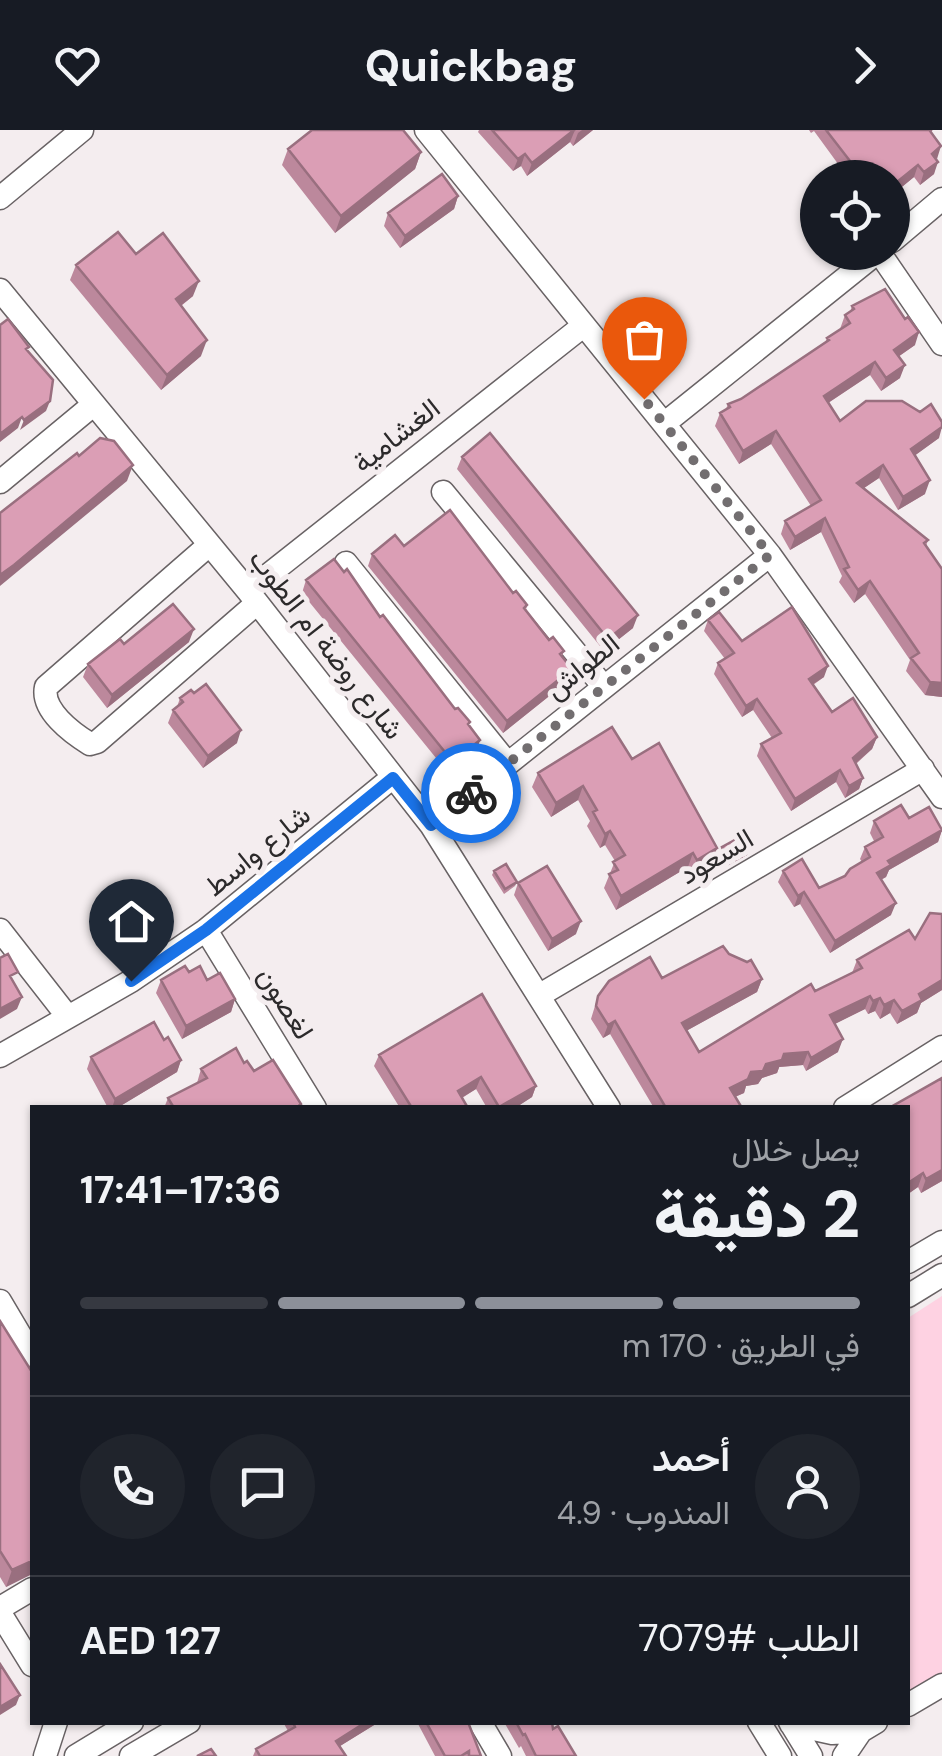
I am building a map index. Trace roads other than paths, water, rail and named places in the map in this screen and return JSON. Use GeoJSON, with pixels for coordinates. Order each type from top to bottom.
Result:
{"type":"FeatureCollection","features":[{"type":"Feature","properties":{"kind":"street"},"geometry":{"type":"LineString","coordinates":[[42,130],[58,150]]}},
{"type":"Feature","properties":{"kind":"street"},"geometry":{"type":"LineString","coordinates":[[0,198],[82,130]]}},
{"type":"Feature","properties":{"kind":"street"},"geometry":{"type":"LineString","coordinates":[[426,130],[770,555],[942,796]]}},
{"type":"Feature","properties":{"kind":"street"},"geometry":{"type":"LineString","coordinates":[[910,225],[942,199]]}},
{"type":"Feature","properties":{"kind":"street"},"geometry":{"type":"LineString","coordinates":[[665,424],[857,270]]}},
{"type":"Feature","properties":{"kind":"street"},"geometry":{"type":"LineString","coordinates":[[891,270],[942,344]]}},
{"type":"Feature","properties":{"kind":"street","name":"شارع روضة ام الطوب"},"geometry":{"type":"LineString","coordinates":[[0,290],[252,597],[431,825],[607,1105]]}},
{"type":"Feature","properties":{"kind":"street","name":"الغشامية"},"geometry":{"type":"LineString","coordinates":[[209,544],[46,687],[44,696],[48,703],[65,725],[90,744],[97,742],[252,597],[582,326]]}},
{"type":"Feature","properties":{"kind":"street"},"geometry":{"type":"LineString","coordinates":[[0,482],[93,405]]}},
{"type":"Feature","properties":{"kind":"street"},"geometry":{"type":"LineString","coordinates":[[443,492],[604,687]]}},
{"type":"Feature","properties":{"kind":"street","name":"الطواش"},"geometry":{"type":"LineString","coordinates":[[431,825],[770,555]]}},
{"type":"Feature","properties":{"kind":"street"},"geometry":{"type":"LineString","coordinates":[[346,563],[508,764]]}},
{"type":"Feature","properties":{"kind":"street","name":"السعود"},"geometry":{"type":"LineString","coordinates":[[540,995],[923,768]]}},
{"type":"Feature","properties":{"kind":"street","name":"شارع واسط"},"geometry":{"type":"LineString","coordinates":[[0,1056],[131,981],[206,930],[393,778]]}},
{"type":"Feature","properties":{"kind":"street"},"geometry":{"type":"LineString","coordinates":[[0,930],[68,1017]]}},
{"type":"Feature","properties":{"kind":"street","name":"لغصون"},"geometry":{"type":"LineString","coordinates":[[206,930],[313,1105]]}},
{"type":"Feature","properties":{"kind":"street"},"geometry":{"type":"LineString","coordinates":[[850,1105],[942,1047]]}},
{"type":"Feature","properties":{"kind":"street"},"geometry":{"type":"LineString","coordinates":[[910,1261],[942,1242]]}},
{"type":"Feature","properties":{"kind":"street"},"geometry":{"type":"LineString","coordinates":[[910,1295],[942,1276]]}},
{"type":"Feature","properties":{"kind":"street"},"geometry":{"type":"LineString","coordinates":[[0,1301],[23,1319],[30,1347]]}},
{"type":"Feature","properties":{"kind":"street"},"geometry":{"type":"LineString","coordinates":[[30,1590],[0,1611],[30,1663]]}},
{"type":"Feature","properties":{"kind":"street"},"geometry":{"type":"LineString","coordinates":[[910,1703],[942,1685]]}},
{"type":"Feature","properties":{"kind":"street"},"geometry":{"type":"LineString","coordinates":[[45,1756],[55,1725]]}},
{"type":"Feature","properties":{"kind":"street"},"geometry":{"type":"LineString","coordinates":[[76,1756],[127,1725]]}},
{"type":"Feature","properties":{"kind":"street"},"geometry":{"type":"LineString","coordinates":[[138,1754],[184,1725]]}},
{"type":"Feature","properties":{"kind":"street"},"geometry":{"type":"LineString","coordinates":[[482,1725],[500,1756]]}},
{"type":"Feature","properties":{"kind":"street"},"geometry":{"type":"LineString","coordinates":[[792,1725],[811,1756]]}},
{"type":"Feature","properties":{"kind":"street"},"geometry":{"type":"LineString","coordinates":[[799,1725],[832,1733],[868,1727]]}},
{"type":"Feature","properties":{"kind":"street"},"geometry":{"type":"LineString","coordinates":[[844,1756],[868,1727]]}}]}
